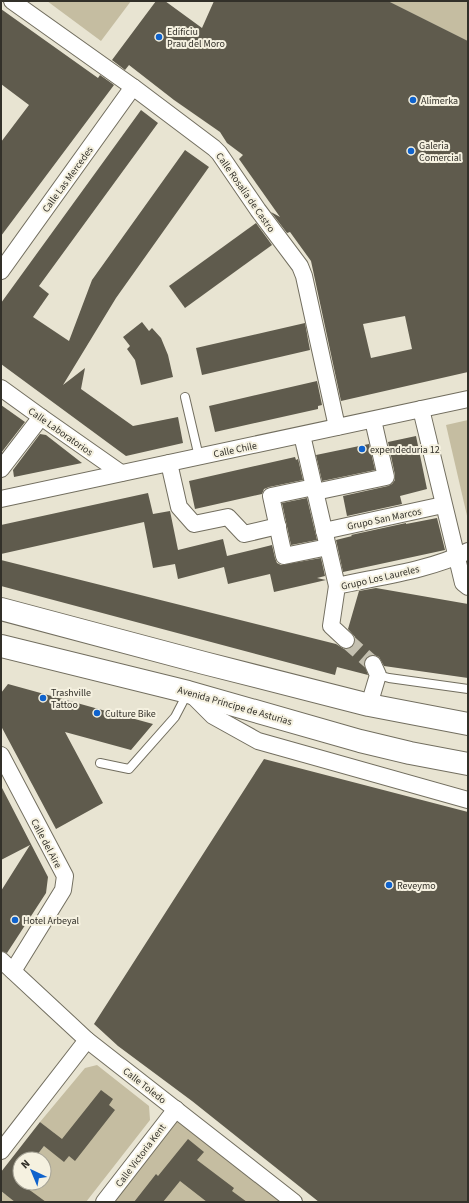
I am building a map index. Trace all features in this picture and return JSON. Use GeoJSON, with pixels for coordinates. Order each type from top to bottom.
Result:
{"type":"FeatureCollection","features":[{"type":"Feature","properties":{"kind":"highway"},"geometry":{"type":"LineString","coordinates":[[1,609],[369,705],[468,724]]}},
{"type":"Feature","properties":{"kind":"highway","name":"Avenida Príncipe de Asturias"},"geometry":{"type":"LineString","coordinates":[[1,646],[188,692],[360,741],[410,753],[468,764]]}},
{"type":"Feature","properties":{"kind":"street","name":"Calle Rosalía de Castro"},"geometry":{"type":"LineString","coordinates":[[12,1],[133,87],[220,153],[258,210],[300,266],[304,276],[337,427]]}},
{"type":"Feature","properties":{"kind":"street","name":"Calle Las Mercedes"},"geometry":{"type":"LineString","coordinates":[[1,271],[133,87]]}},
{"type":"Feature","properties":{"kind":"street","name":"Calle Laboratorios"},"geometry":{"type":"LineString","coordinates":[[1,388],[121,473]]}},
{"type":"Feature","properties":{"kind":"street","name":"Calle Chile"},"geometry":{"type":"LineString","coordinates":[[1,499],[468,399]]}},
{"type":"Feature","properties":{"kind":"street"},"geometry":{"type":"LineString","coordinates":[[421,409],[444,505],[462,554],[462,583],[468,587]]}},
{"type":"Feature","properties":{"kind":"street"},"geometry":{"type":"LineString","coordinates":[[1,469],[41,417]]}},
{"type":"Feature","properties":{"kind":"street"},"geometry":{"type":"LineString","coordinates":[[328,547],[284,556],[271,496],[315,490],[386,477],[372,420]]}},
{"type":"Feature","properties":{"kind":"street"},"geometry":{"type":"LineString","coordinates":[[302,435],[337,586]]}},
{"type":"Feature","properties":{"kind":"street"},"geometry":{"type":"LineString","coordinates":[[169,463],[179,507],[194,524],[228,517],[244,534],[278,526]]}},
{"type":"Feature","properties":{"kind":"street","name":"Grupo San Marcos"},"geometry":{"type":"LineString","coordinates":[[324,531],[444,505]]}},
{"type":"Feature","properties":{"kind":"street","name":"Grupo Los Laureles"},"geometry":{"type":"LineString","coordinates":[[346,640],[331,626],[337,586],[419,568],[462,554]]}},
{"type":"Feature","properties":{"kind":"street"},"geometry":{"type":"LineString","coordinates":[[369,705],[376,670]]}},
{"type":"Feature","properties":{"kind":"street"},"geometry":{"type":"LineString","coordinates":[[188,692],[213,716],[258,741],[468,800]]}},
{"type":"Feature","properties":{"kind":"street","name":"Calle del Aire"},"geometry":{"type":"LineString","coordinates":[[1,756],[65,876],[63,890],[13,971]]}},
{"type":"Feature","properties":{"kind":"street","name":"Calle Toledo"},"geometry":{"type":"LineString","coordinates":[[1,960],[87,1040],[294,1202]]}},
{"type":"Feature","properties":{"kind":"street"},"geometry":{"type":"LineString","coordinates":[[1,1151],[87,1040]]}},
{"type":"Feature","properties":{"kind":"street","name":"Calle Victoria Kent"},"geometry":{"type":"LineString","coordinates":[[104,1202],[176,1109]]}},
{"type":"Feature","properties":{"kind":"lane"},"geometry":{"type":"LineString","coordinates":[[185,398],[199,457]]}},
{"type":"Feature","properties":{"kind":"lane"},"geometry":{"type":"LineString","coordinates":[[376,670],[389,678],[468,690]]}},
{"type":"Feature","properties":{"kind":"lane"},"geometry":{"type":"LineString","coordinates":[[100,763],[129,769],[175,717],[188,692]]}},
{"type":"Feature","properties":{"kind":"shaded area"},"geometry":{"type":"Polygon","coordinates":[[[47,1],[131,1],[101,41],[47,1]]]}},
{"type":"Feature","properties":{"kind":"shaded area"},"geometry":{"type":"Polygon","coordinates":[[[388,1],[468,1],[468,41],[388,1]]]}},
{"type":"Feature","properties":{"kind":"shaded area"},"geometry":{"type":"Polygon","coordinates":[[[468,420],[468,520],[446,425],[468,420]]]}},
{"type":"Feature","properties":{"kind":"shaded area"},"geometry":{"type":"Polygon","coordinates":[[[97,1065],[149,1106],[150,1120],[86,1202],[1,1202],[1,1191],[6,1195],[12,1187],[12,1191],[52,1191],[52,1151],[40,1151],[54,1133],[40,1122],[85,1068],[97,1065]]]}},
{"type":"Feature","properties":{"kind":"shaded area"},"geometry":{"type":"Polygon","coordinates":[[[176,1109],[294,1202],[104,1202],[176,1109]]]}},
{"type":"Feature","properties":{"kind":"building"},"geometry":{"type":"Polygon","coordinates":[[[156,1],[165,1],[202,28],[214,1],[388,1],[468,41],[468,372],[341,401],[311,261],[290,232],[287,233],[271,212],[280,217],[239,159],[243,155],[227,143],[220,132],[174,100],[129,65],[125,70],[112,60],[156,1]],[[405,316],[363,324],[371,358],[412,349],[405,316]]]}},
{"type":"Feature","properties":{"kind":"building"},"geometry":{"type":"Polygon","coordinates":[[[1,9],[98,78],[100,75],[114,85],[1,236],[1,142],[29,105],[1,84],[1,9]]]}},
{"type":"Feature","properties":{"kind":"building"},"geometry":{"type":"Polygon","coordinates":[[[141,110],[158,123],[39,286],[49,294],[33,317],[69,341],[92,280],[185,150],[209,167],[116,298],[63,385],[85,368],[81,389],[133,426],[178,417],[183,443],[126,456],[1,364],[1,303],[141,110]]]}},
{"type":"Feature","properties":{"kind":"building"},"geometry":{"type":"Polygon","coordinates":[[[256,223],[272,245],[185,308],[169,286],[256,223]]]}},
{"type":"Feature","properties":{"kind":"building"},"geometry":{"type":"Polygon","coordinates":[[[142,322],[149,331],[152,328],[161,338],[168,355],[173,377],[141,385],[135,360],[127,349],[130,346],[123,337],[142,322]]]}},
{"type":"Feature","properties":{"kind":"building"},"geometry":{"type":"Polygon","coordinates":[[[305,323],[310,350],[202,375],[196,348],[305,323]]]}},
{"type":"Feature","properties":{"kind":"building"},"geometry":{"type":"Polygon","coordinates":[[[317,381],[322,405],[318,406],[318,409],[215,432],[209,406],[317,381]]]}},
{"type":"Feature","properties":{"kind":"building"},"geometry":{"type":"Polygon","coordinates":[[[1,405],[25,422],[1,453],[1,405]]]}},
{"type":"Feature","properties":{"kind":"building"},"geometry":{"type":"Polygon","coordinates":[[[40,434],[46,435],[82,463],[14,477],[13,470],[40,434]]]}},
{"type":"Feature","properties":{"kind":"building"},"geometry":{"type":"Polygon","coordinates":[[[416,436],[427,489],[400,496],[402,504],[347,516],[343,496],[388,486],[395,480],[388,442],[416,436]]]}},
{"type":"Feature","properties":{"kind":"building"},"geometry":{"type":"Polygon","coordinates":[[[369,444],[375,470],[322,481],[316,455],[369,444]]]}},
{"type":"Feature","properties":{"kind":"building"},"geometry":{"type":"Polygon","coordinates":[[[295,457],[296,460],[298,459],[303,480],[269,487],[264,489],[262,494],[195,509],[189,481],[295,457]]]}},
{"type":"Feature","properties":{"kind":"building"},"geometry":{"type":"Polygon","coordinates":[[[148,493],[153,514],[170,511],[178,550],[223,539],[227,556],[272,545],[277,563],[281,565],[321,558],[325,576],[317,578],[326,580],[274,592],[270,574],[228,584],[224,567],[178,579],[175,564],[153,568],[144,522],[1,554],[1,525],[148,493]]]}},
{"type":"Feature","properties":{"kind":"building"},"geometry":{"type":"Polygon","coordinates":[[[307,498],[317,540],[291,545],[282,503],[307,498]]]}},
{"type":"Feature","properties":{"kind":"building"},"geometry":{"type":"Polygon","coordinates":[[[437,518],[445,550],[343,572],[336,540],[352,536],[351,535],[406,523],[437,518]]]}},
{"type":"Feature","properties":{"kind":"building"},"geometry":{"type":"Polygon","coordinates":[[[1,560],[336,644],[344,649],[353,647],[355,643],[355,637],[348,629],[359,591],[376,588],[468,604],[468,678],[384,666],[379,657],[374,655],[369,655],[364,663],[368,675],[337,667],[335,675],[1,586],[1,560]]]}},
{"type":"Feature","properties":{"kind":"building"},"geometry":{"type":"Polygon","coordinates":[[[8,684],[153,724],[131,750],[65,732],[103,803],[56,829],[1,726],[1,693],[8,684]]]}},
{"type":"Feature","properties":{"kind":"building"},"geometry":{"type":"Polygon","coordinates":[[[264,759],[468,812],[468,1202],[319,1202],[192,1101],[118,1046],[94,1024],[264,759]]]}},
{"type":"Feature","properties":{"kind":"building","name":"Hotel Arbeyal"},"geometry":{"type":"Polygon","coordinates":[[[1,786],[48,877],[46,893],[7,953],[1,951],[1,891],[30,845],[1,860],[1,786]]]}},
{"type":"Feature","properties":{"kind":"building"},"geometry":{"type":"Polygon","coordinates":[[[101,1090],[113,1099],[109,1105],[115,1110],[75,1161],[69,1156],[64,1162],[44,1146],[40,1151],[17,1151],[40,1122],[62,1139],[101,1090]]]}},
{"type":"Feature","properties":{"kind":"building"},"geometry":{"type":"Polygon","coordinates":[[[188,1139],[204,1152],[197,1160],[234,1188],[232,1191],[247,1202],[207,1202],[180,1181],[163,1202],[134,1202],[156,1174],[158,1176],[188,1139]]]}},
{"type":"Feature","properties":{"kind":"building"},"geometry":{"type":"Polygon","coordinates":[[[12,1158],[12,1191],[31,1191],[46,1202],[15,1202],[1,1191],[1,1172],[12,1158]]]}},
{"type":"Feature","properties":{"kind":"tunnel"},"geometry":{"type":"LineString","coordinates":[[346,640],[373,664]]}},
{"type":"Feature","properties":{"kind":"place","name":"Edificiu Prau del Moro"},"geometry":{"type":"Point","coordinates":[159,37]}},
{"type":"Feature","properties":{"kind":"place","name":"Alimerka"},"geometry":{"type":"Point","coordinates":[413,100]}},
{"type":"Feature","properties":{"kind":"place","name":"Galeria Comercial"},"geometry":{"type":"Point","coordinates":[411,151]}},
{"type":"Feature","properties":{"kind":"place","name":"expendeduria 12"},"geometry":{"type":"Point","coordinates":[362,449]}},
{"type":"Feature","properties":{"kind":"place","name":"Trashville Tattoo"},"geometry":{"type":"Point","coordinates":[43,698]}},
{"type":"Feature","properties":{"kind":"place","name":"Culture Bike"},"geometry":{"type":"Point","coordinates":[97,713]}},
{"type":"Feature","properties":{"kind":"place","name":"Reveymo"},"geometry":{"type":"Point","coordinates":[389,885]}},
{"type":"Feature","properties":{"kind":"place","name":"Hotel Arbeyal"},"geometry":{"type":"Point","coordinates":[15,920]}}]}
